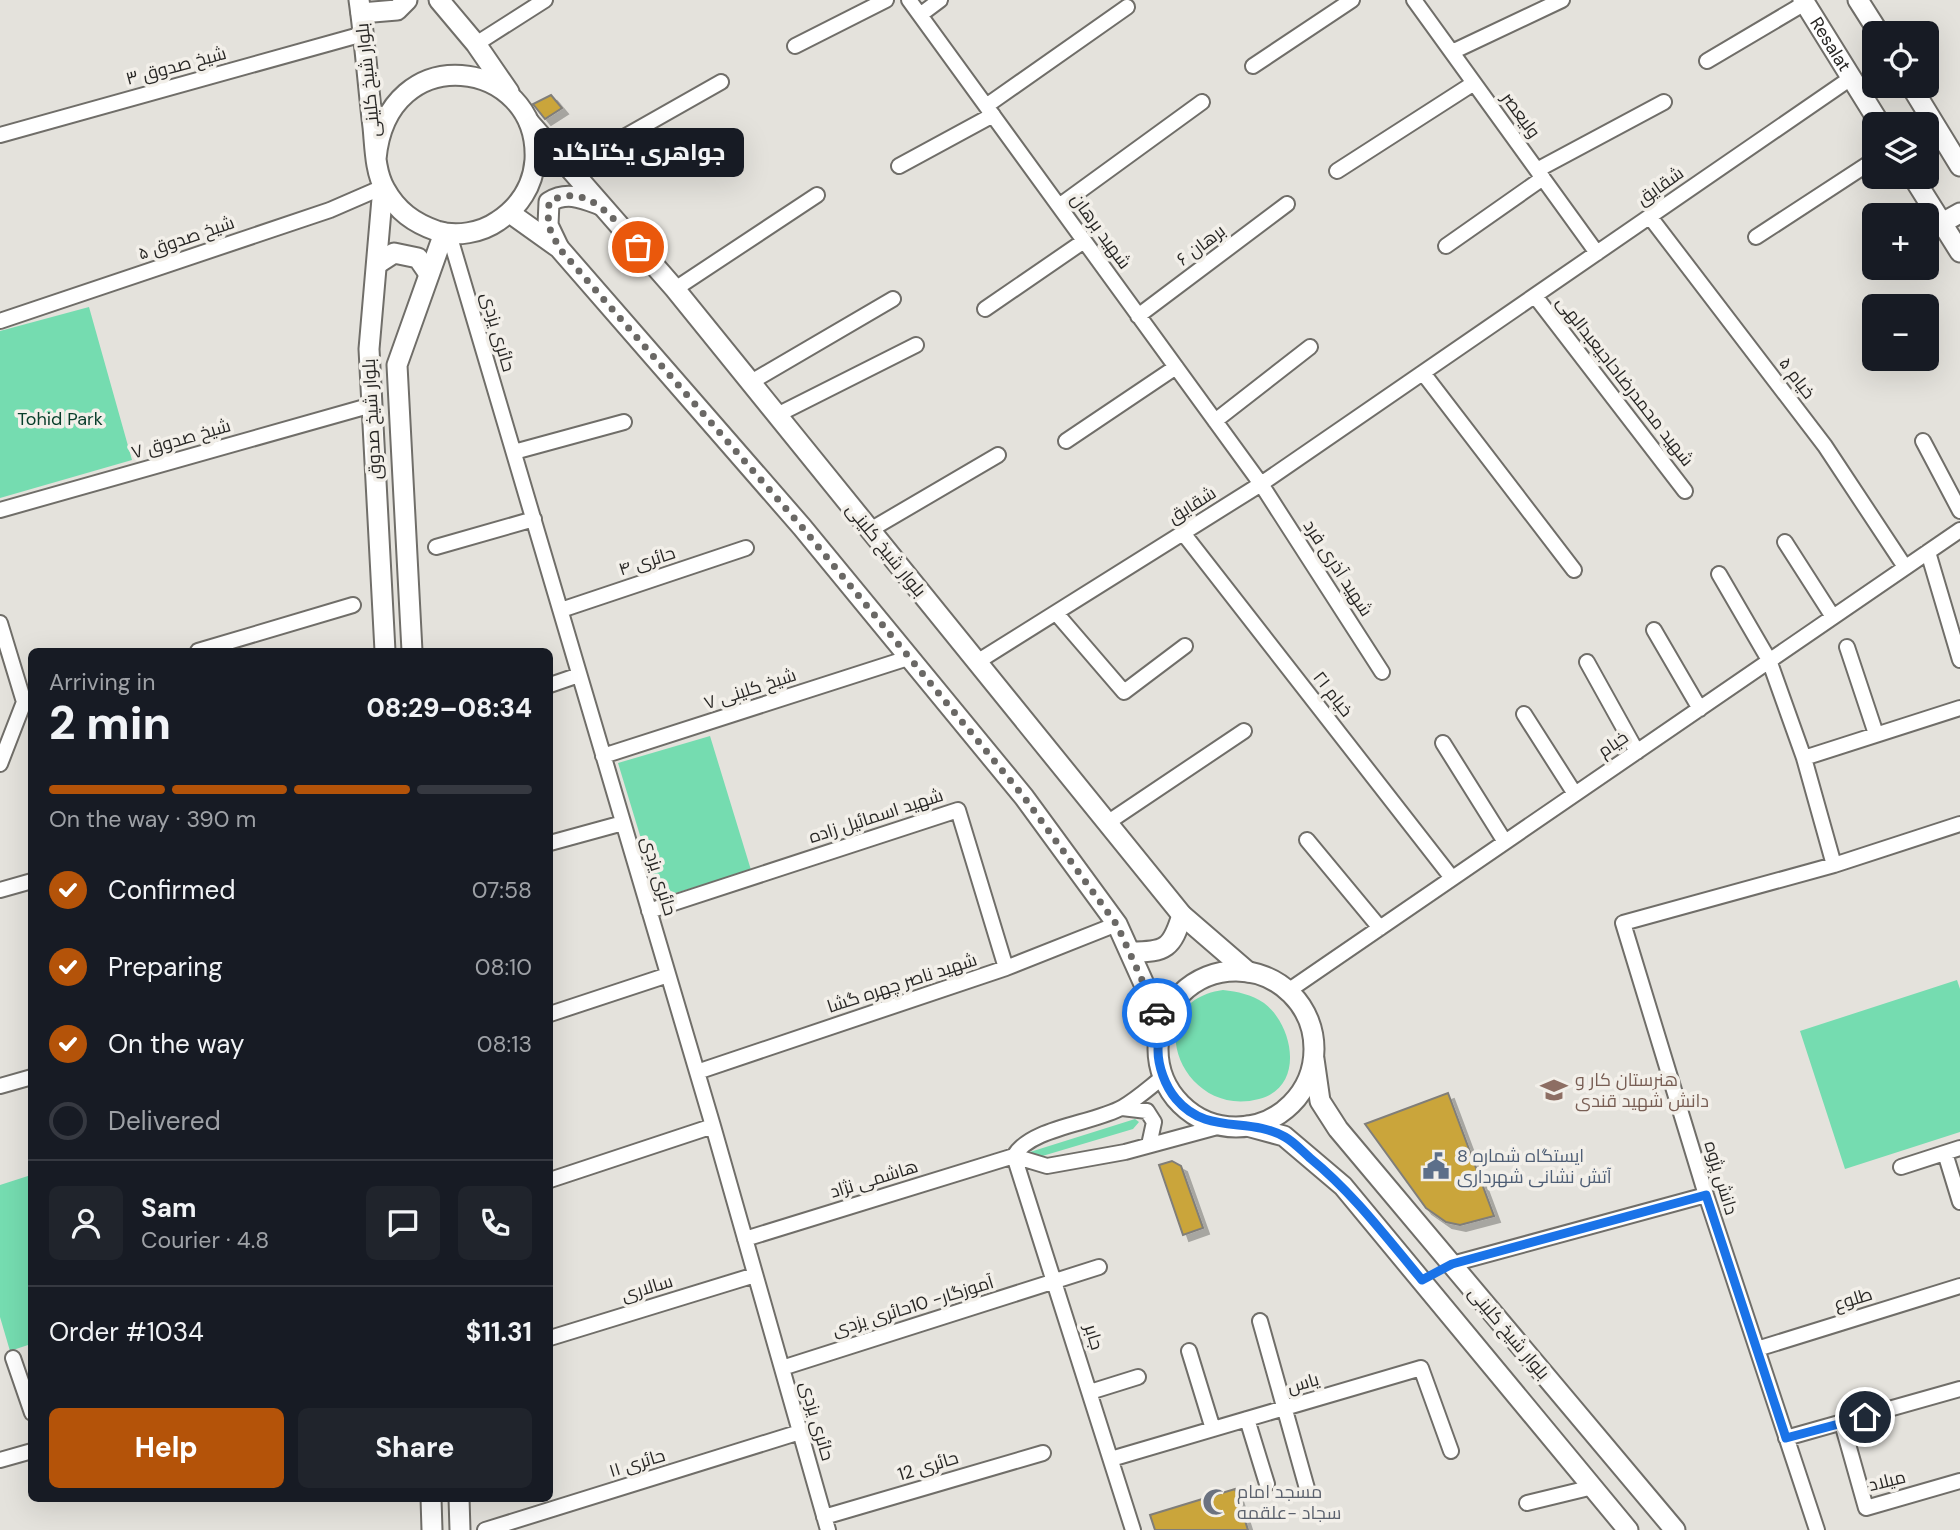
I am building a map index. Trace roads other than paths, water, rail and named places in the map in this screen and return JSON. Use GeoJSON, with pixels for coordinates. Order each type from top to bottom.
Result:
{"type":"FeatureCollection","features":[{"type":"Feature","properties":{"kind":"main road"},"geometry":{"type":"LineString","coordinates":[[360,7],[397,10],[407,0]]}},
{"type":"Feature","properties":{"kind":"main road"},"geometry":{"type":"LineString","coordinates":[[439,0],[477,44],[516,102],[529,122],[535,146],[534,171],[525,194],[510,213],[492,226],[471,233],[447,233],[419,225],[398,209],[383,187],[376,159],[378,135],[388,113],[404,94],[425,81],[449,75],[474,77],[497,86],[516,102]]}},
{"type":"Feature","properties":{"kind":"main road"},"geometry":{"type":"LineString","coordinates":[[1858,0],[1871,21]]}},
{"type":"Feature","properties":{"kind":"main road","name":"Resalat"},"geometry":{"type":"LineString","coordinates":[[1804,1],[1872,112]]}},
{"type":"Feature","properties":{"kind":"main road","name":"بلوار شیخ کلینی"},"geometry":{"type":"LineString","coordinates":[[360,7],[376,159]]}},
{"type":"Feature","properties":{"kind":"main road"},"geometry":{"type":"LineString","coordinates":[[1918,98],[1960,166]]}},
{"type":"Feature","properties":{"kind":"main road","name":"بلوار شیخ کلینی"},"geometry":{"type":"LineString","coordinates":[[529,122],[675,289],[1182,915],[1248,972]]}},
{"type":"Feature","properties":{"kind":"main road","name":"بلوار شیخ صدوق"},"geometry":{"type":"LineString","coordinates":[[383,187],[369,349],[385,648]]}},
{"type":"Feature","properties":{"kind":"main road"},"geometry":{"type":"LineString","coordinates":[[1921,189],[1960,252]]}},
{"type":"Feature","properties":{"kind":"main road"},"geometry":{"type":"LineString","coordinates":[[559,248],[548,225],[549,202],[560,195],[576,196],[602,205]]}},
{"type":"Feature","properties":{"kind":"main road"},"geometry":{"type":"LineString","coordinates":[[510,213],[559,248],[802,527],[1024,797],[1117,925],[1132,952],[1162,1024]]}},
{"type":"Feature","properties":{"kind":"main road"},"geometry":{"type":"LineString","coordinates":[[1942,223],[1960,213]]}},
{"type":"Feature","properties":{"kind":"main road","name":"بلوار شیخ صدوق"},"geometry":{"type":"LineString","coordinates":[[412,648],[397,365],[429,274],[447,233]]}},
{"type":"Feature","properties":{"kind":"main road"},"geometry":{"type":"LineString","coordinates":[[377,264],[394,253],[418,258],[429,274]]}},
{"type":"Feature","properties":{"kind":"main road"},"geometry":{"type":"LineString","coordinates":[[1132,952],[1157,952],[1174,940],[1182,915]]}},
{"type":"Feature","properties":{"kind":"main road"},"geometry":{"type":"LineString","coordinates":[[1225,972],[1248,972],[1269,979],[1288,991],[1304,1010],[1313,1034],[1314,1059],[1307,1083],[1292,1104],[1272,1119],[1247,1126],[1222,1126],[1197,1116],[1176,1100],[1163,1077],[1158,1051],[1162,1024],[1175,999],[1198,981],[1225,972]]}},
{"type":"Feature","properties":{"kind":"main road","name":"بلوار شیخ کلینی"},"geometry":{"type":"LineString","coordinates":[[1314,1059],[1320,1101],[1338,1129],[1675,1530]]}},
{"type":"Feature","properties":{"kind":"main road","name":"بلوار شیخ کلینی"},"geometry":{"type":"LineString","coordinates":[[1247,1126],[1284,1136],[1343,1186],[1628,1530]]}},
{"type":"Feature","properties":{"kind":"main road"},"geometry":{"type":"LineString","coordinates":[[1422,1280],[1452,1264]]}},
{"type":"Feature","properties":{"kind":"main road"},"geometry":{"type":"LineString","coordinates":[[430,1502],[432,1530]]}},
{"type":"Feature","properties":{"kind":"main road"},"geometry":{"type":"LineString","coordinates":[[459,1502],[460,1530]]}},
{"type":"Feature","properties":{"kind":"street"},"geometry":{"type":"LineString","coordinates":[[477,44],[545,0]]}},
{"type":"Feature","properties":{"kind":"street"},"geometry":{"type":"LineString","coordinates":[[795,46],[886,0]]}},
{"type":"Feature","properties":{"kind":"street","name":"شهید برهان"},"geometry":{"type":"LineString","coordinates":[[909,0],[1261,484]]}},
{"type":"Feature","properties":{"kind":"street"},"geometry":{"type":"LineString","coordinates":[[920,15],[940,0]]}},
{"type":"Feature","properties":{"kind":"street"},"geometry":{"type":"LineString","coordinates":[[1253,66],[1352,0]]}},
{"type":"Feature","properties":{"kind":"street","name":"ولیعصر"},"geometry":{"type":"LineString","coordinates":[[1414,0],[1597,253]]}},
{"type":"Feature","properties":{"kind":"street"},"geometry":{"type":"LineString","coordinates":[[1452,52],[1562,0]]}},
{"type":"Feature","properties":{"kind":"street"},"geometry":{"type":"LineString","coordinates":[[1707,61],[1804,1]]}},
{"type":"Feature","properties":{"kind":"street"},"geometry":{"type":"LineString","coordinates":[[899,166],[989,110],[1127,7]]}},
{"type":"Feature","properties":{"kind":"street","name":"شیخ صدوق ۳"},"geometry":{"type":"LineString","coordinates":[[0,135],[363,34]]}},
{"type":"Feature","properties":{"kind":"street","name":"شقایق"},"geometry":{"type":"LineString","coordinates":[[977,662],[1261,484],[1851,78]]}},
{"type":"Feature","properties":{"kind":"street"},"geometry":{"type":"LineString","coordinates":[[571,167],[721,82]]}},
{"type":"Feature","properties":{"kind":"street"},"geometry":{"type":"LineString","coordinates":[[1337,171],[1474,83]]}},
{"type":"Feature","properties":{"kind":"street"},"geometry":{"type":"LineString","coordinates":[[1059,206],[1202,102]]}},
{"type":"Feature","properties":{"kind":"street"},"geometry":{"type":"LineString","coordinates":[[1446,246],[1540,174],[1664,102]]}},
{"type":"Feature","properties":{"kind":"street"},"geometry":{"type":"LineString","coordinates":[[1756,237],[1862,168]]}},
{"type":"Feature","properties":{"kind":"street","name":"شیخ صدوق ۵"},"geometry":{"type":"LineString","coordinates":[[0,321],[330,210],[383,187]]}},
{"type":"Feature","properties":{"kind":"street"},"geometry":{"type":"LineString","coordinates":[[675,289],[817,195]]}},
{"type":"Feature","properties":{"kind":"street","name":"برهان ۶"},"geometry":{"type":"LineString","coordinates":[[1138,316],[1287,204]]}},
{"type":"Feature","properties":{"kind":"street","name":"خیام ۵"},"geometry":{"type":"LineString","coordinates":[[1650,216],[1825,446],[1905,568]]}},
{"type":"Feature","properties":{"kind":"street","name":"حائری یزدی"},"geometry":{"type":"LineString","coordinates":[[447,233],[713,1126],[826,1524]]}},
{"type":"Feature","properties":{"kind":"street"},"geometry":{"type":"LineString","coordinates":[[985,309],[1084,241]]}},
{"type":"Feature","properties":{"kind":"street","name":"شهید محمدرضاحاجیعبدالهی"},"geometry":{"type":"LineString","coordinates":[[1535,296],[1685,491]]}},
{"type":"Feature","properties":{"kind":"street"},"geometry":{"type":"LineString","coordinates":[[751,382],[893,299]]}},
{"type":"Feature","properties":{"kind":"street"},"geometry":{"type":"LineString","coordinates":[[777,415],[916,345]]}},
{"type":"Feature","properties":{"kind":"street"},"geometry":{"type":"LineString","coordinates":[[1215,421],[1310,347]]}},
{"type":"Feature","properties":{"kind":"street"},"geometry":{"type":"LineString","coordinates":[[1066,442],[1175,367]]}},
{"type":"Feature","properties":{"kind":"street"},"geometry":{"type":"LineString","coordinates":[[1423,373],[1574,570]]}},
{"type":"Feature","properties":{"kind":"street","name":"شیخ صدوق ۷"},"geometry":{"type":"LineString","coordinates":[[0,510],[372,405]]}},
{"type":"Feature","properties":{"kind":"street"},"geometry":{"type":"LineString","coordinates":[[514,452],[624,422]]}},
{"type":"Feature","properties":{"kind":"street"},"geometry":{"type":"LineString","coordinates":[[1923,441],[1960,511]]}},
{"type":"Feature","properties":{"kind":"street"},"geometry":{"type":"LineString","coordinates":[[870,530],[998,456]]}},
{"type":"Feature","properties":{"kind":"street","name":"شهید آذری فرد"},"geometry":{"type":"LineString","coordinates":[[1261,484],[1382,672]]}},
{"type":"Feature","properties":{"kind":"street"},"geometry":{"type":"LineString","coordinates":[[436,547],[534,519]]}},
{"type":"Feature","properties":{"kind":"street","name":"خیام"},"geometry":{"type":"LineString","coordinates":[[1288,991],[1960,530]]}},
{"type":"Feature","properties":{"kind":"street","name":"خیام ۲۱"},"geometry":{"type":"LineString","coordinates":[[1183,534],[1452,878]]}},
{"type":"Feature","properties":{"kind":"street"},"geometry":{"type":"LineString","coordinates":[[1785,542],[1833,617]]}},
{"type":"Feature","properties":{"kind":"street","name":"حائری ۴"},"geometry":{"type":"LineString","coordinates":[[561,610],[746,548]]}},
{"type":"Feature","properties":{"kind":"street"},"geometry":{"type":"LineString","coordinates":[[1928,552],[1960,660]]}},
{"type":"Feature","properties":{"kind":"street"},"geometry":{"type":"LineString","coordinates":[[1719,574],[1769,660],[1804,758],[1834,865],[1960,824]]}},
{"type":"Feature","properties":{"kind":"street"},"geometry":{"type":"LineString","coordinates":[[208,648],[353,605]]}},
{"type":"Feature","properties":{"kind":"street"},"geometry":{"type":"LineString","coordinates":[[1056,613],[1124,692],[1185,646]]}},
{"type":"Feature","properties":{"kind":"street"},"geometry":{"type":"LineString","coordinates":[[0,622],[28,701],[0,764]]}},
{"type":"Feature","properties":{"kind":"street"},"geometry":{"type":"LineString","coordinates":[[1654,630],[1700,709]]}},
{"type":"Feature","properties":{"kind":"street"},"geometry":{"type":"LineString","coordinates":[[1847,647],[1876,734]]}},
{"type":"Feature","properties":{"kind":"street","name":"شیخ کلینی ۷"},"geometry":{"type":"LineString","coordinates":[[603,756],[908,658]]}},
{"type":"Feature","properties":{"kind":"street"},"geometry":{"type":"LineString","coordinates":[[1587,662],[1637,752]]}},
{"type":"Feature","properties":{"kind":"street"},"geometry":{"type":"LineString","coordinates":[[553,684],[579,675]]}},
{"type":"Feature","properties":{"kind":"street"},"geometry":{"type":"LineString","coordinates":[[1804,758],[1960,708]]}},
{"type":"Feature","properties":{"kind":"street"},"geometry":{"type":"LineString","coordinates":[[1524,714],[1575,794]]}},
{"type":"Feature","properties":{"kind":"street"},"geometry":{"type":"LineString","coordinates":[[1107,823],[1244,731]]}},
{"type":"Feature","properties":{"kind":"street"},"geometry":{"type":"LineString","coordinates":[[1443,743],[1504,842]]}},
{"type":"Feature","properties":{"kind":"street","name":"شهید اسمائیل زاده"},"geometry":{"type":"LineString","coordinates":[[649,911],[958,810],[1006,968]]}},
{"type":"Feature","properties":{"kind":"street"},"geometry":{"type":"LineString","coordinates":[[553,842],[623,823]]}},
{"type":"Feature","properties":{"kind":"street"},"geometry":{"type":"LineString","coordinates":[[1307,839],[1380,928]]}},
{"type":"Feature","properties":{"kind":"street","name":"دانش پژوه"},"geometry":{"type":"LineString","coordinates":[[1817,1530],[1706,1195],[1623,923],[1834,865]]}},
{"type":"Feature","properties":{"kind":"street"},"geometry":{"type":"LineString","coordinates":[[0,890],[28,882]]}},
{"type":"Feature","properties":{"kind":"street","name":"شهید ناصر چهره گشا"},"geometry":{"type":"LineString","coordinates":[[697,1072],[1006,968],[1117,925]]}},
{"type":"Feature","properties":{"kind":"street"},"geometry":{"type":"LineString","coordinates":[[553,1013],[668,975]]}},
{"type":"Feature","properties":{"kind":"street"},"geometry":{"type":"LineString","coordinates":[[1163,1077],[1122,1108],[1036,1138],[1020,1146],[1014,1156],[1047,1166],[1149,1145],[1222,1126]]}},
{"type":"Feature","properties":{"kind":"street"},"geometry":{"type":"LineString","coordinates":[[0,1086],[28,1078]]}},
{"type":"Feature","properties":{"kind":"street"},"geometry":{"type":"LineString","coordinates":[[1122,1108],[1147,1111],[1154,1122],[1149,1145]]}},
{"type":"Feature","properties":{"kind":"street"},"geometry":{"type":"LineString","coordinates":[[553,1179],[713,1126]]}},
{"type":"Feature","properties":{"kind":"street"},"geometry":{"type":"LineString","coordinates":[[1901,1167],[1960,1148]]}},
{"type":"Feature","properties":{"kind":"street"},"geometry":{"type":"LineString","coordinates":[[1945,1153],[1960,1202]]}},
{"type":"Feature","properties":{"kind":"street","name":"هاشمی نژاد"},"geometry":{"type":"LineString","coordinates":[[745,1239],[1014,1156]]}},
{"type":"Feature","properties":{"kind":"street","name":"جابر"},"geometry":{"type":"LineString","coordinates":[[1014,1156],[1133,1530]]}},
{"type":"Feature","properties":{"kind":"street"},"geometry":{"type":"LineString","coordinates":[[1452,1264],[1706,1195]]}},
{"type":"Feature","properties":{"kind":"street","name":"آموزگار- 10حائری یزدی"},"geometry":{"type":"LineString","coordinates":[[782,1368],[1099,1267]]}},
{"type":"Feature","properties":{"kind":"street","name":"سالاری"},"geometry":{"type":"LineString","coordinates":[[553,1337],[755,1275]]}},
{"type":"Feature","properties":{"kind":"street","name":"طلوع"},"geometry":{"type":"LineString","coordinates":[[1757,1349],[1960,1286]]}},
{"type":"Feature","properties":{"kind":"street"},"geometry":{"type":"LineString","coordinates":[[1260,1321],[1308,1492]]}},
{"type":"Feature","properties":{"kind":"street"},"geometry":{"type":"LineString","coordinates":[[1189,1351],[1213,1429]]}},
{"type":"Feature","properties":{"kind":"street"},"geometry":{"type":"LineString","coordinates":[[13,1358],[28,1401]]}},
{"type":"Feature","properties":{"kind":"street","name":"یاس"},"geometry":{"type":"LineString","coordinates":[[1111,1459],[1421,1368],[1451,1451]]}},
{"type":"Feature","properties":{"kind":"street"},"geometry":{"type":"LineString","coordinates":[[1090,1392],[1138,1377]]}},
{"type":"Feature","properties":{"kind":"street"},"geometry":{"type":"LineString","coordinates":[[1786,1438],[1960,1390]]}},
{"type":"Feature","properties":{"kind":"street"},"geometry":{"type":"LineString","coordinates":[[1247,1419],[1267,1484]]}},
{"type":"Feature","properties":{"kind":"street","name":"میلاد"},"geometry":{"type":"LineString","coordinates":[[1842,1423],[1866,1508],[1960,1481]]}},
{"type":"Feature","properties":{"kind":"street","name":"حائری ۱۱"},"geometry":{"type":"LineString","coordinates":[[485,1530],[501,1528],[800,1432]]}},
{"type":"Feature","properties":{"kind":"street"},"geometry":{"type":"LineString","coordinates":[[0,1460],[28,1452]]}},
{"type":"Feature","properties":{"kind":"street","name":"حائری 12"},"geometry":{"type":"LineString","coordinates":[[826,1524],[1043,1453]]}},
{"type":"Feature","properties":{"kind":"street"},"geometry":{"type":"LineString","coordinates":[[1527,1503],[1593,1487]]}},
{"type":"Feature","properties":{"kind":"place","name":"جواهری یکتاگلد"},"geometry":{"type":"Point","coordinates":[638,247]}},
{"type":"Feature","properties":{"kind":"place","name":"هنرستان کار و دانش شهید قندی"},"geometry":{"type":"Point","coordinates":[1554,1090]}},
{"type":"Feature","properties":{"kind":"place","name":"ایستگاه شماره 8 آتش نشانی شهرداری"},"geometry":{"type":"Point","coordinates":[1436,1166]}},
{"type":"Feature","properties":{"kind":"place","name":"مسجد امام سجاد -علقمه"},"geometry":{"type":"Point","coordinates":[1216,1502]}},
{"type":"Feature","properties":{"kind":"park label","name":"Tohid Park"},"geometry":{"type":"Point","coordinates":[60,419]}}]}
